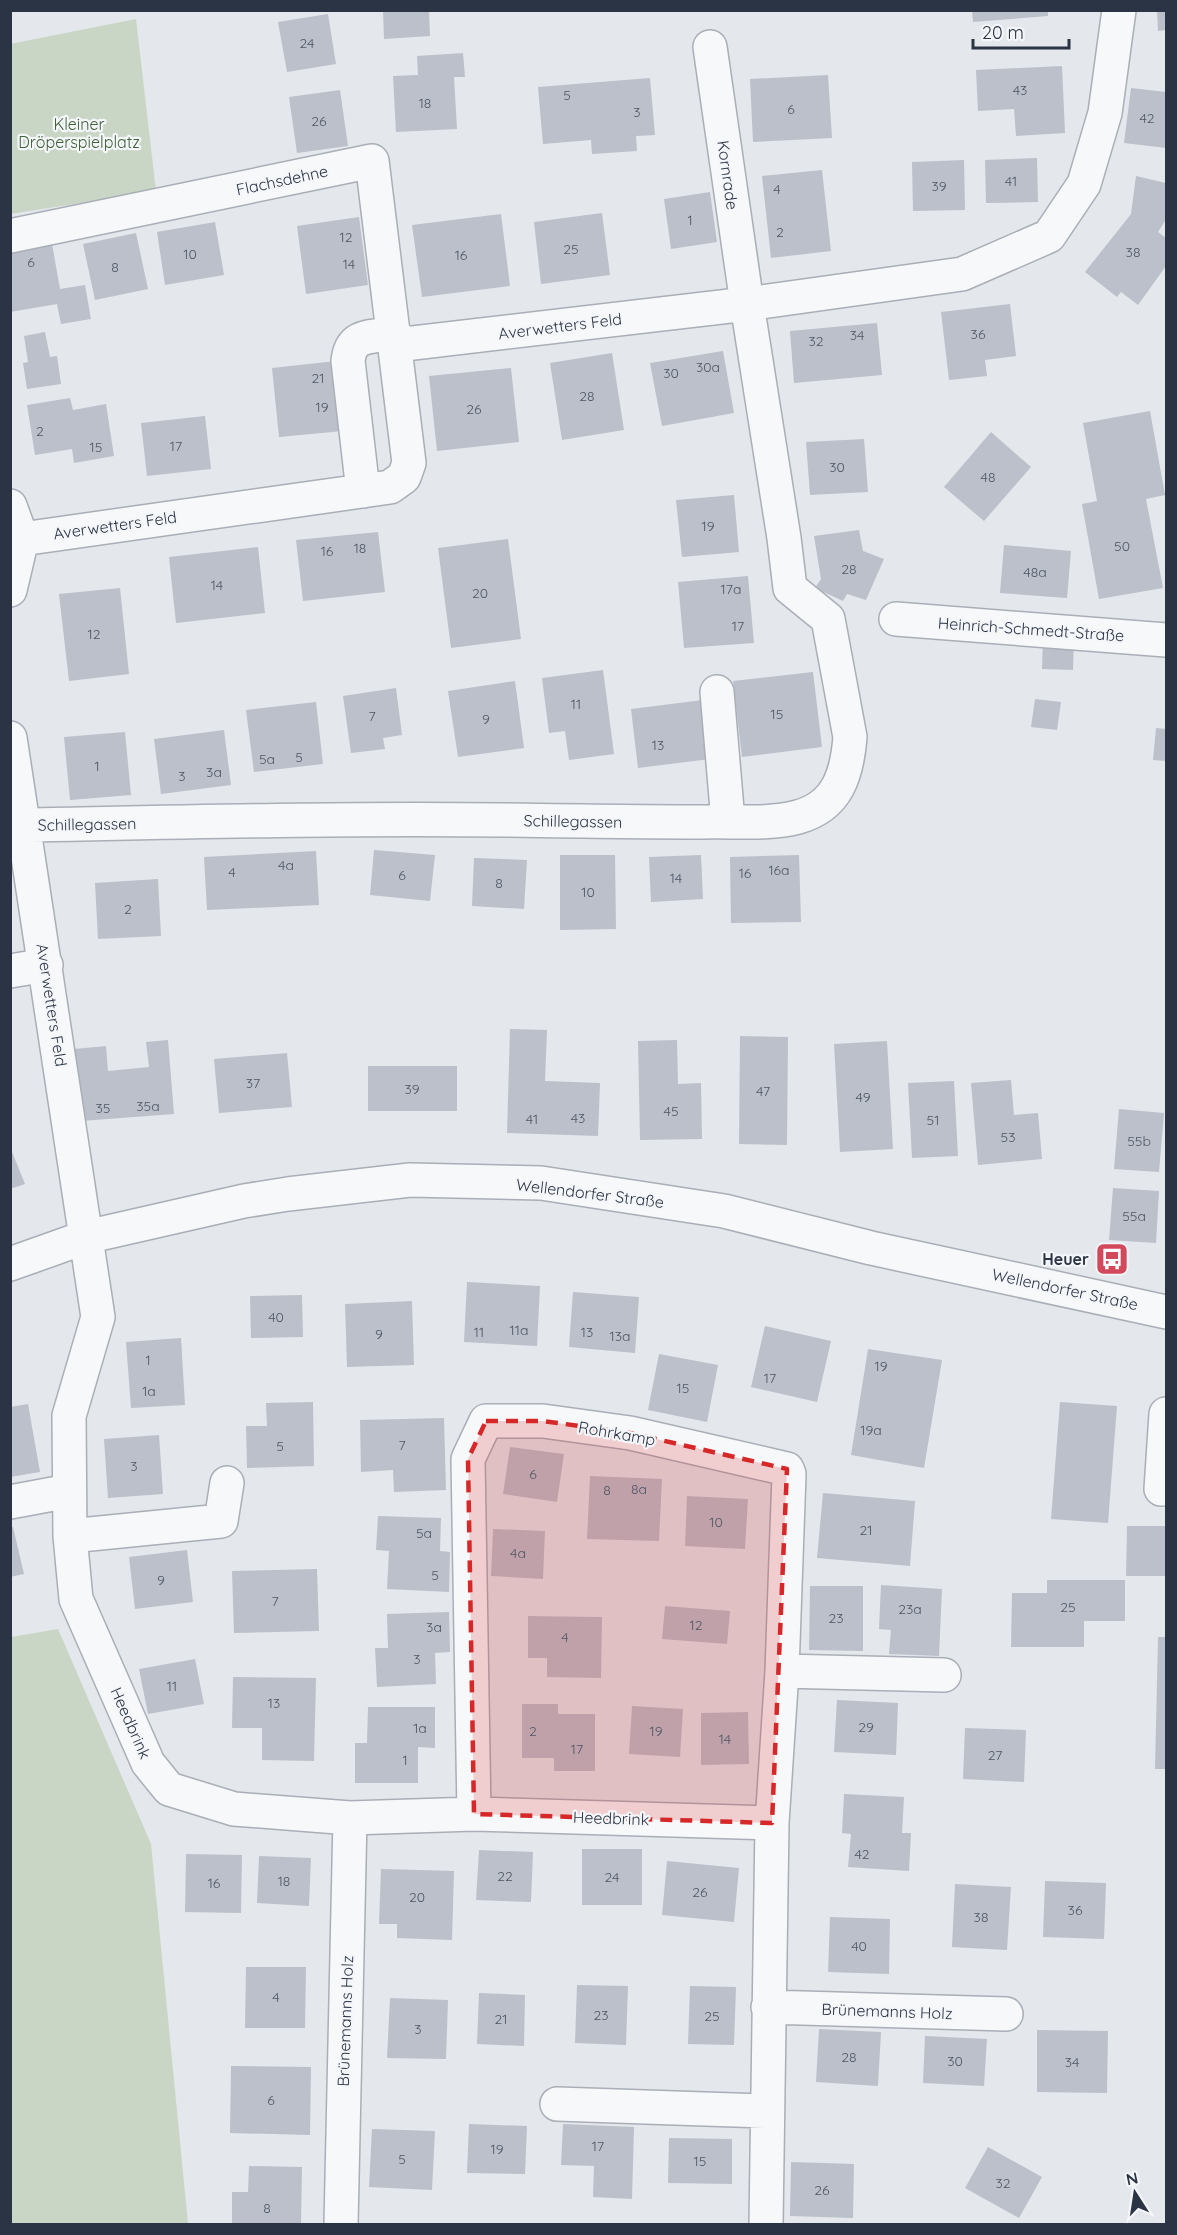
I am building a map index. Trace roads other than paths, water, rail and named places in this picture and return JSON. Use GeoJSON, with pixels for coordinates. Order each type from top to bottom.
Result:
{"type":"FeatureCollection","features":[{"type":"Feature","properties":{"kind":"street","name":"Averwetters Feld"},"geometry":{"type":"LineString","coordinates":[[22,539],[390,487],[404,477],[409,463],[395,339],[747,304],[962,273],[1049,236],[1084,184],[1105,113],[1119,10]]}},
{"type":"Feature","properties":{"kind":"street","name":"Kornrade"},"geometry":{"type":"LineString","coordinates":[[710,47],[784,538]]}},
{"type":"Feature","properties":{"kind":"street","name":"Flachsdehne"},"geometry":{"type":"LineString","coordinates":[[10,236],[372,161],[395,339]]}},
{"type":"Feature","properties":{"kind":"street"},"geometry":{"type":"LineString","coordinates":[[363,491],[348,362],[350,348],[359,339],[395,339]]}},
{"type":"Feature","properties":{"kind":"street"},"geometry":{"type":"LineString","coordinates":[[10,506],[22,539],[10,590]]}},
{"type":"Feature","properties":{"kind":"street","name":"Schillegassen"},"geometry":{"type":"LineString","coordinates":[[24,825],[363,819],[589,823],[728,822],[799,817],[828,802],[842,782],[849,757],[850,737],[828,619],[790,588],[784,538]]}},
{"type":"Feature","properties":{"kind":"street","name":"Heinrich-Schmedt-Straße"},"geometry":{"type":"LineString","coordinates":[[896,619],[1167,640]]}},
{"type":"Feature","properties":{"kind":"street"},"geometry":{"type":"LineString","coordinates":[[717,692],[728,822]]}},
{"type":"Feature","properties":{"kind":"street","name":"Averwetters Feld"},"geometry":{"type":"LineString","coordinates":[[10,738],[86,1238]]}},
{"type":"Feature","properties":{"kind":"street"},"geometry":{"type":"LineString","coordinates":[[10,971],[46,965]]}},
{"type":"Feature","properties":{"kind":"street","name":"Wellendorfer Straße"},"geometry":{"type":"LineString","coordinates":[[10,1263],[86,1238],[244,1201],[288,1194],[410,1180],[541,1183],[724,1211],[871,1248],[1167,1312]]}},
{"type":"Feature","properties":{"kind":"street","name":"Heedbrink"},"geometry":{"type":"LineString","coordinates":[[86,1238],[98,1317],[69,1416],[70,1536],[76,1599],[148,1763],[168,1788],[234,1809],[350,1818],[474,1814],[772,1823]]}},
{"type":"Feature","properties":{"kind":"street"},"geometry":{"type":"LineString","coordinates":[[1161,1489],[1167,1414]]}},
{"type":"Feature","properties":{"kind":"street","name":"Rohrkamp"},"geometry":{"type":"LineString","coordinates":[[474,1814],[468,1459],[486,1421],[543,1421],[630,1433],[787,1469],[789,1474],[782,1671],[772,1823]]}},
{"type":"Feature","properties":{"kind":"street"},"geometry":{"type":"LineString","coordinates":[[70,1536],[221,1521],[227,1483]]}},
{"type":"Feature","properties":{"kind":"street"},"geometry":{"type":"LineString","coordinates":[[10,1502],[69,1491]]}},
{"type":"Feature","properties":{"kind":"street"},"geometry":{"type":"LineString","coordinates":[[782,1671],[944,1675]]}},
{"type":"Feature","properties":{"kind":"street","name":"Brünemanns Holz"},"geometry":{"type":"LineString","coordinates":[[341,2224],[350,1818]]}},
{"type":"Feature","properties":{"kind":"street"},"geometry":{"type":"LineString","coordinates":[[766,2224],[772,1823]]}},
{"type":"Feature","properties":{"kind":"street","name":"Brünemanns Holz"},"geometry":{"type":"LineString","coordinates":[[768,2007],[1006,2014]]}},
{"type":"Feature","properties":{"kind":"street"},"geometry":{"type":"LineString","coordinates":[[557,2104],[766,2111]]}},
{"type":"Feature","properties":{"kind":"place","name":"Heuer"},"geometry":{"type":"Point","coordinates":[1112,1259]}},
{"type":"Feature","properties":{"kind":"park label","name":"Kleiner Dröperspielplatz"},"geometry":{"type":"Point","coordinates":[79,133]}}]}
